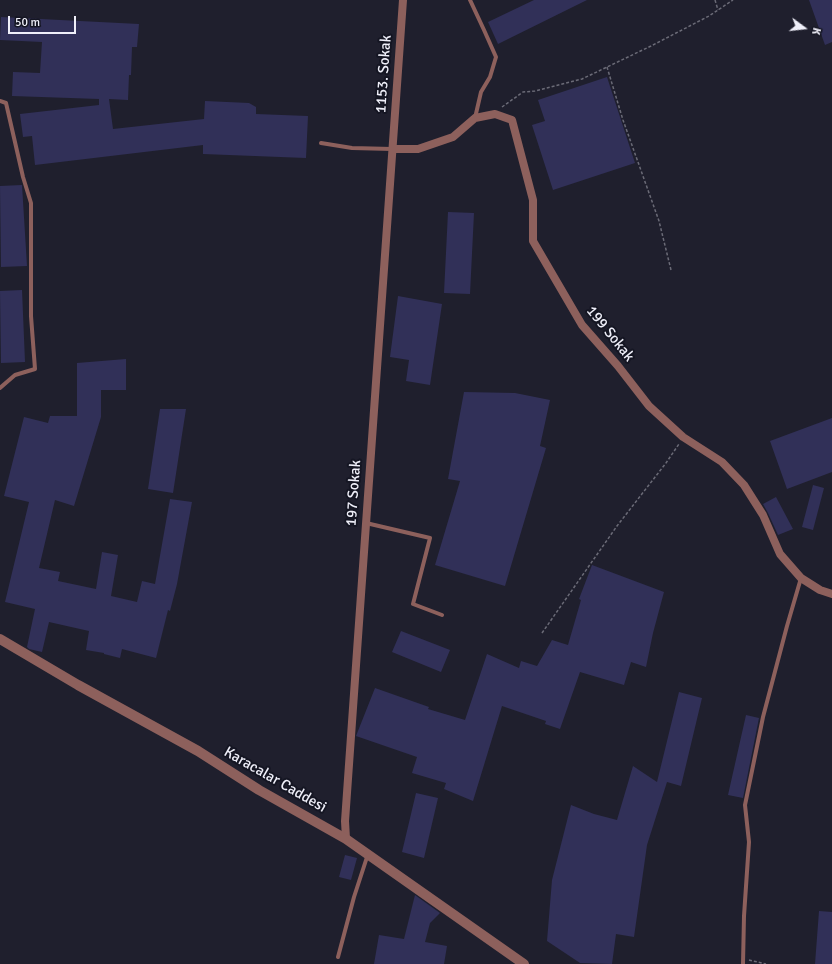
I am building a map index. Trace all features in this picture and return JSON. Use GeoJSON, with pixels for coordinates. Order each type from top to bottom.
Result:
{"type":"FeatureCollection","features":[{"type":"Feature","properties":{"kind":"street","name":"1153. Sokak"},"geometry":{"type":"LineString","coordinates":[[393,149],[403,0]]}},
{"type":"Feature","properties":{"kind":"street"},"geometry":{"type":"LineString","coordinates":[[393,149],[418,148],[453,137],[475,118],[495,114]]}},
{"type":"Feature","properties":{"kind":"street","name":"199 Sokak"},"geometry":{"type":"LineString","coordinates":[[495,114],[512,120],[533,200],[533,241],[582,325],[618,366],[649,406],[683,437],[722,462],[744,485],[763,515],[780,554],[801,578],[820,590],[832,594]]}},
{"type":"Feature","properties":{"kind":"street","name":"197 Sokak"},"geometry":{"type":"LineString","coordinates":[[346,838],[345,820],[393,149]]}},
{"type":"Feature","properties":{"kind":"street","name":"Karacalar Caddesi"},"geometry":{"type":"LineString","coordinates":[[0,639],[78,685],[185,744],[259,790],[346,838],[524,964]]}},
{"type":"Feature","properties":{"kind":"lane"},"geometry":{"type":"LineString","coordinates":[[470,0],[496,57],[490,77],[481,92],[475,118]]}},
{"type":"Feature","properties":{"kind":"lane"},"geometry":{"type":"LineString","coordinates":[[0,101],[6,103],[30,203],[31,316],[35,369],[15,375],[0,388]]}},
{"type":"Feature","properties":{"kind":"lane"},"geometry":{"type":"LineString","coordinates":[[321,143],[352,148],[393,149]]}},
{"type":"Feature","properties":{"kind":"lane"},"geometry":{"type":"LineString","coordinates":[[366,522],[430,538],[413,604],[442,614]]}},
{"type":"Feature","properties":{"kind":"lane"},"geometry":{"type":"LineString","coordinates":[[743,962],[744,916],[749,842],[746,804],[763,717],[801,578]]}},
{"type":"Feature","properties":{"kind":"lane"},"geometry":{"type":"LineString","coordinates":[[338,957],[354,897],[368,854]]}},
{"type":"Feature","properties":{"kind":"path"},"geometry":{"type":"LineString","coordinates":[[715,0],[718,10]]}},
{"type":"Feature","properties":{"kind":"path"},"geometry":{"type":"LineString","coordinates":[[495,114],[523,92],[535,91],[582,79],[709,16],[733,0]]}},
{"type":"Feature","properties":{"kind":"path"},"geometry":{"type":"LineString","coordinates":[[607,67],[623,120],[659,221],[671,270]]}},
{"type":"Feature","properties":{"kind":"path"},"geometry":{"type":"LineString","coordinates":[[542,633],[617,526],[666,463],[683,437]]}},
{"type":"Feature","properties":{"kind":"path"},"geometry":{"type":"LineString","coordinates":[[743,962],[766,964]]}},
{"type":"Feature","properties":{"kind":"building"},"geometry":{"type":"Polygon","coordinates":[[[534,0],[587,0],[498,44],[488,22],[534,0]]]}},
{"type":"Feature","properties":{"kind":"building"},"geometry":{"type":"Polygon","coordinates":[[[809,0],[832,0],[832,42],[825,45],[809,0]]]}},
{"type":"Feature","properties":{"kind":"building"},"geometry":{"type":"Polygon","coordinates":[[[1,17],[139,24],[137,47],[132,47],[128,100],[109,99],[113,129],[204,119],[205,101],[249,103],[256,107],[256,114],[308,116],[306,158],[203,154],[203,145],[35,165],[32,136],[23,137],[20,114],[99,105],[99,99],[12,96],[13,72],[40,73],[42,42],[0,40],[1,17]]]}},
{"type":"Feature","properties":{"kind":"building"},"geometry":{"type":"Polygon","coordinates":[[[607,77],[635,163],[553,190],[532,125],[545,121],[538,100],[607,77]]]}},
{"type":"Feature","properties":{"kind":"building"},"geometry":{"type":"Polygon","coordinates":[[[22,185],[27,266],[1,267],[0,186],[22,185]]]}},
{"type":"Feature","properties":{"kind":"building"},"geometry":{"type":"Polygon","coordinates":[[[448,212],[474,213],[470,294],[444,293],[448,212]]]}},
{"type":"Feature","properties":{"kind":"building"},"geometry":{"type":"Polygon","coordinates":[[[22,290],[25,362],[1,363],[0,291],[22,290]]]}},
{"type":"Feature","properties":{"kind":"building"},"geometry":{"type":"Polygon","coordinates":[[[398,296],[442,304],[430,385],[406,381],[409,360],[390,357],[398,296]]]}},
{"type":"Feature","properties":{"kind":"building"},"geometry":{"type":"Polygon","coordinates":[[[126,359],[126,390],[101,390],[101,417],[74,506],[55,500],[39,568],[60,572],[58,581],[96,589],[102,552],[118,555],[111,596],[137,602],[142,581],[155,584],[170,499],[192,502],[177,584],[170,611],[168,610],[156,658],[122,649],[120,658],[104,653],[86,650],[89,631],[49,622],[42,652],[29,649],[27,647],[35,609],[5,602],[29,502],[4,496],[24,417],[48,423],[50,416],[77,416],[77,363],[126,359]]]}},
{"type":"Feature","properties":{"kind":"building"},"geometry":{"type":"Polygon","coordinates":[[[464,392],[515,393],[550,400],[540,446],[546,448],[505,586],[435,565],[460,481],[448,479],[464,392]]]}},
{"type":"Feature","properties":{"kind":"building"},"geometry":{"type":"Polygon","coordinates":[[[160,409],[186,409],[173,493],[148,489],[160,409]]]}},
{"type":"Feature","properties":{"kind":"building"},"geometry":{"type":"Polygon","coordinates":[[[832,418],[832,472],[787,489],[770,441],[832,418]]]}},
{"type":"Feature","properties":{"kind":"building"},"geometry":{"type":"Polygon","coordinates":[[[813,485],[824,488],[813,530],[802,527],[813,485]]]}},
{"type":"Feature","properties":{"kind":"building"},"geometry":{"type":"Polygon","coordinates":[[[776,497],[793,529],[778,535],[763,504],[776,497]]]}},
{"type":"Feature","properties":{"kind":"building"},"geometry":{"type":"Polygon","coordinates":[[[592,565],[664,592],[646,667],[631,662],[624,685],[580,672],[560,729],[545,724],[546,721],[502,706],[473,801],[444,789],[446,783],[412,773],[417,757],[356,736],[375,688],[429,707],[428,709],[465,720],[487,654],[519,668],[521,661],[537,666],[552,640],[568,645],[581,600],[579,599],[592,565]]]}},
{"type":"Feature","properties":{"kind":"building"},"geometry":{"type":"Polygon","coordinates":[[[401,631],[450,650],[441,672],[392,652],[401,631]]]}},
{"type":"Feature","properties":{"kind":"building"},"geometry":{"type":"Polygon","coordinates":[[[679,692],[702,698],[681,786],[667,782],[647,845],[634,937],[616,934],[612,964],[580,963],[547,941],[552,880],[571,805],[594,814],[617,820],[633,766],[657,782],[679,692]]]}},
{"type":"Feature","properties":{"kind":"building"},"geometry":{"type":"Polygon","coordinates":[[[746,715],[759,718],[743,798],[728,795],[746,715]]]}},
{"type":"Feature","properties":{"kind":"building"},"geometry":{"type":"Polygon","coordinates":[[[416,793],[438,798],[424,858],[402,852],[416,793]]]}},
{"type":"Feature","properties":{"kind":"building"},"geometry":{"type":"Polygon","coordinates":[[[345,855],[357,858],[351,880],[339,877],[345,855]]]}},
{"type":"Feature","properties":{"kind":"building"},"geometry":{"type":"Polygon","coordinates":[[[415,895],[440,913],[430,923],[425,942],[447,946],[444,964],[374,964],[379,935],[404,939],[415,895]]]}},
{"type":"Feature","properties":{"kind":"building"},"geometry":{"type":"Polygon","coordinates":[[[819,911],[832,912],[832,964],[815,964],[819,911]]]}}]}
